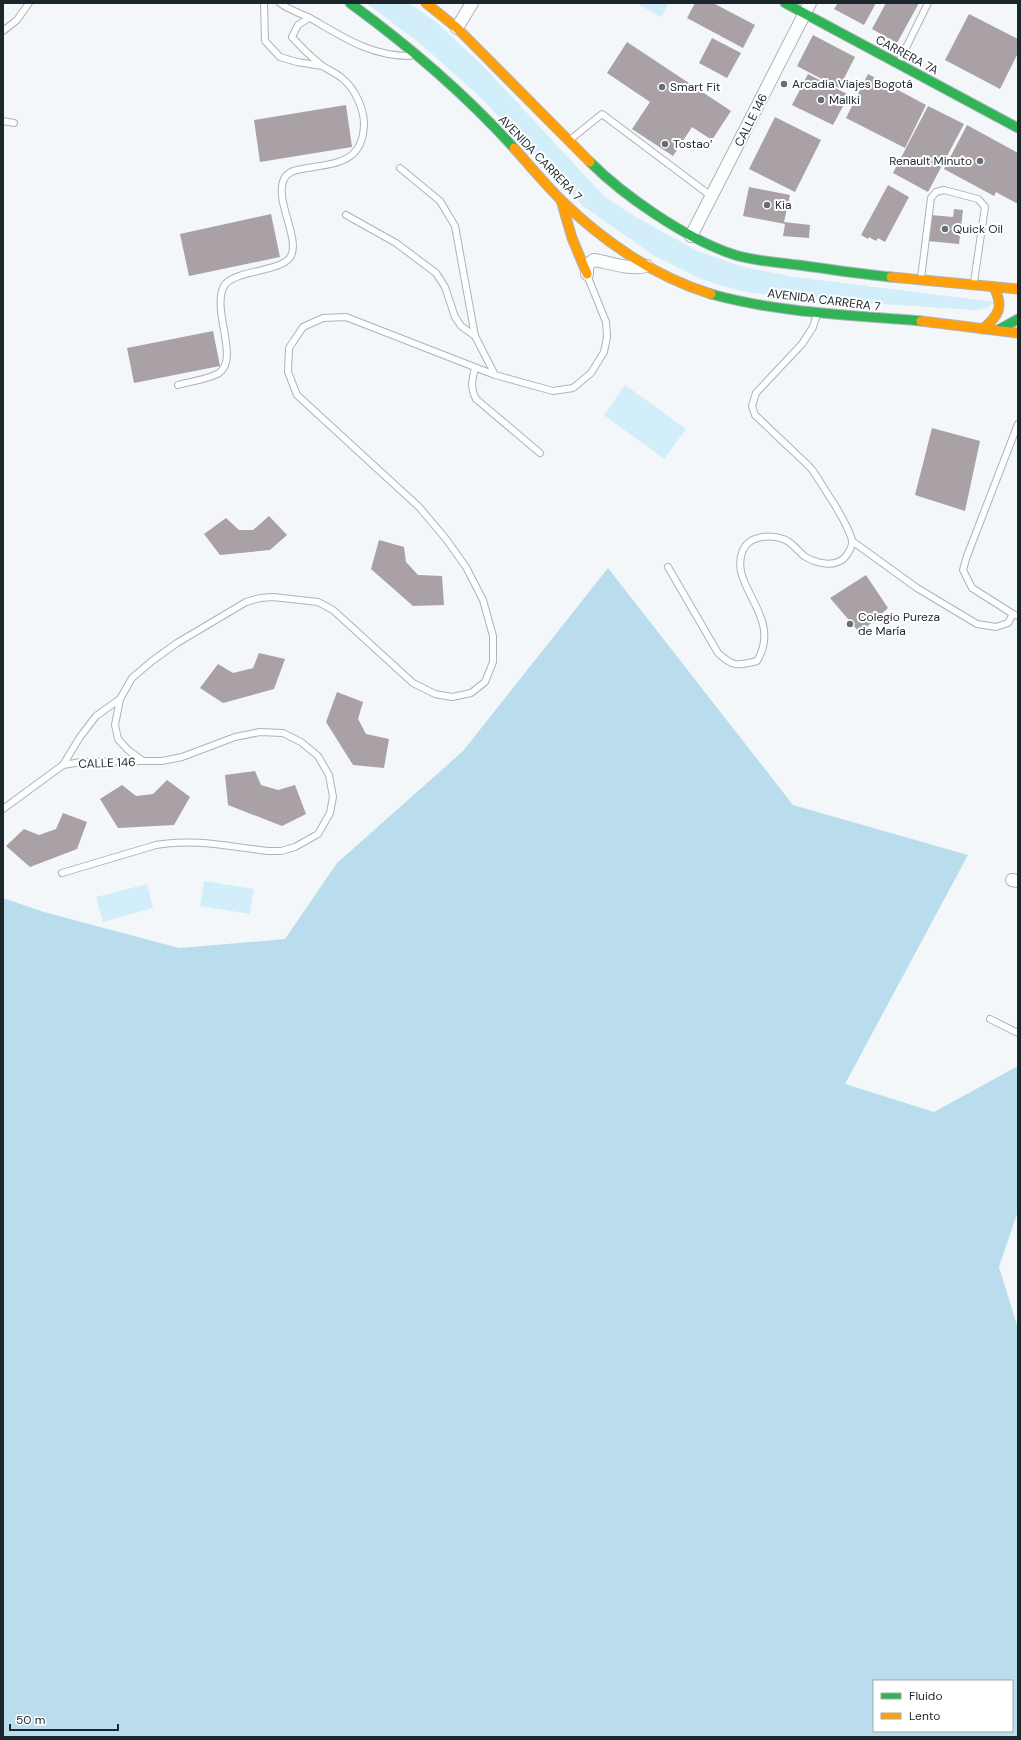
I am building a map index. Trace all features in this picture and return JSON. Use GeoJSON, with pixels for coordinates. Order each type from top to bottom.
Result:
{"type":"FeatureCollection","features":[{"type":"Feature","properties":{"kind":"main road","name":"AVENIDA CARRERA 7"},"geometry":{"type":"LineString","coordinates":[[350,3],[390,31],[420,56],[494,127],[561,200],[603,235],[648,266],[686,285],[712,294],[740,301],[818,312],[1018,333]]}},
{"type":"Feature","properties":{"kind":"main road"},"geometry":{"type":"LineString","coordinates":[[426,3],[457,28],[603,175],[657,215],[691,236],[732,254],[758,260],[921,280],[1018,289]]}},
{"type":"Feature","properties":{"kind":"main road","name":"CARRERA 7A"},"geometry":{"type":"LineString","coordinates":[[784,3],[808,8],[898,64],[1018,128]]}},
{"type":"Feature","properties":{"kind":"main road"},"geometry":{"type":"LineString","coordinates":[[561,200],[571,237],[587,274]]}},
{"type":"Feature","properties":{"kind":"main road"},"geometry":{"type":"LineString","coordinates":[[983,329],[993,321],[998,314],[1000,305],[998,295],[994,287]]}},
{"type":"Feature","properties":{"kind":"main road"},"geometry":{"type":"LineString","coordinates":[[998,330],[1018,319]]}},
{"type":"Feature","properties":{"kind":"street"},"geometry":{"type":"LineString","coordinates":[[457,28],[472,3]]}},
{"type":"Feature","properties":{"kind":"street","name":"CALLE 146"},"geometry":{"type":"LineString","coordinates":[[691,236],[808,8]]}},
{"type":"Feature","properties":{"kind":"street"},"geometry":{"type":"LineString","coordinates":[[587,274],[587,265],[590,261],[594,260],[609,262],[626,268],[648,266]]}},
{"type":"Feature","properties":{"kind":"lane"},"geometry":{"type":"LineString","coordinates":[[3,31],[17,20],[29,3]]}},
{"type":"Feature","properties":{"kind":"lane"},"geometry":{"type":"LineString","coordinates":[[264,3],[265,41],[280,57],[297,62],[322,66]]}},
{"type":"Feature","properties":{"kind":"lane"},"geometry":{"type":"LineString","coordinates":[[280,3],[288,9],[309,18],[346,40],[366,48],[397,56],[420,56]]}},
{"type":"Feature","properties":{"kind":"lane"},"geometry":{"type":"LineString","coordinates":[[898,64],[928,3]]}},
{"type":"Feature","properties":{"kind":"lane"},"geometry":{"type":"LineString","coordinates":[[178,385],[217,374],[224,369],[228,353],[220,311],[220,295],[225,285],[235,278],[283,264],[291,256],[293,246],[281,190],[284,178],[292,171],[339,162],[351,157],[359,149],[363,137],[364,122],[361,106],[352,90],[343,78],[322,66],[292,37],[298,25],[309,18]]}},
{"type":"Feature","properties":{"kind":"lane"},"geometry":{"type":"LineString","coordinates":[[569,140],[602,114],[711,196]]}},
{"type":"Feature","properties":{"kind":"lane"},"geometry":{"type":"LineString","coordinates":[[3,121],[14,123]]}},
{"type":"Feature","properties":{"kind":"lane"},"geometry":{"type":"LineString","coordinates":[[400,168],[440,201],[455,226],[475,336],[495,375]]}},
{"type":"Feature","properties":{"kind":"lane"},"geometry":{"type":"LineString","coordinates":[[921,280],[931,198],[936,192],[944,190],[978,199],[985,207],[974,285]]}},
{"type":"Feature","properties":{"kind":"lane"},"geometry":{"type":"LineString","coordinates":[[346,215],[396,243],[436,273],[445,287],[455,317],[461,326],[475,336]]}},
{"type":"Feature","properties":{"kind":"lane"},"geometry":{"type":"LineString","coordinates":[[143,761],[128,750],[118,738],[115,725],[120,699],[132,678],[177,643],[246,602],[260,598],[273,597],[318,602],[333,610],[413,683],[435,694],[452,697],[471,693],[485,682],[493,662],[493,636],[483,600],[466,568],[446,539],[419,507],[297,395],[288,372],[289,348],[303,327],[323,318],[346,317],[495,375],[553,391],[573,388],[591,373],[604,352],[607,337],[606,322],[587,274]]}},
{"type":"Feature","properties":{"kind":"lane"},"geometry":{"type":"LineString","coordinates":[[668,567],[718,652],[729,663],[743,665],[757,661],[763,652],[765,643],[759,611],[741,575],[742,551],[746,545],[757,538],[769,536],[784,539],[805,557],[818,562],[836,563],[843,559],[850,551],[852,541],[843,517],[813,470],[754,415],[752,406],[756,393],[802,344],[813,326],[818,312]]}},
{"type":"Feature","properties":{"kind":"lane"},"geometry":{"type":"LineString","coordinates":[[475,368],[472,381],[472,390],[476,399],[540,453]]}},
{"type":"Feature","properties":{"kind":"lane"},"geometry":{"type":"LineString","coordinates":[[852,541],[917,588],[977,624],[996,627],[1008,623],[1016,615],[972,588],[963,570],[1018,424]]}},
{"type":"Feature","properties":{"kind":"lane","name":"CALLE 146"},"geometry":{"type":"LineString","coordinates":[[64,765],[80,737],[96,716],[120,699]]}},
{"type":"Feature","properties":{"kind":"lane","name":"CALLE 146"},"geometry":{"type":"LineString","coordinates":[[62,873],[156,845],[171,842],[281,851],[295,847],[318,834],[330,813],[333,797],[329,775],[318,756],[301,742],[283,733],[260,732],[241,736],[182,757],[162,761],[81,762],[64,765]]}},
{"type":"Feature","properties":{"kind":"lane"},"geometry":{"type":"LineString","coordinates":[[3,809],[64,765]]}},
{"type":"Feature","properties":{"kind":"lane"},"geometry":{"type":"LineString","coordinates":[[990,1019],[1018,1033]]}},
{"type":"Feature","properties":{"kind":"shaded area"},"geometry":{"type":"Polygon","coordinates":[[[366,3],[409,3],[437,23],[484,67],[604,196],[636,217],[697,251],[744,267],[794,277],[995,302],[986,308],[976,310],[787,298],[737,290],[701,279],[653,255],[583,206],[478,95],[422,45],[366,3]]]}},
{"type":"Feature","properties":{"kind":"shaded area"},"geometry":{"type":"Polygon","coordinates":[[[636,3],[669,3],[661,17],[636,3]]]}},
{"type":"Feature","properties":{"kind":"shaded area"},"geometry":{"type":"Polygon","coordinates":[[[625,385],[686,429],[664,459],[604,415],[625,385]]]}},
{"type":"Feature","properties":{"kind":"shaded area"},"geometry":{"type":"Polygon","coordinates":[[[608,568],[793,805],[968,855],[845,1084],[934,1112],[1018,1066],[1018,1211],[999,1267],[1018,1328],[1018,1737],[3,1737],[3,898],[44,912],[179,948],[285,939],[337,863],[463,751],[608,568]]]}},
{"type":"Feature","properties":{"kind":"shaded area"},"geometry":{"type":"Polygon","coordinates":[[[204,881],[254,889],[250,914],[200,906],[204,881]]]}},
{"type":"Feature","properties":{"kind":"shaded area"},"geometry":{"type":"Polygon","coordinates":[[[147,884],[153,908],[103,922],[96,897],[147,884]]]}},
{"type":"Feature","properties":{"kind":"building"},"geometry":{"type":"Polygon","coordinates":[[[695,3],[713,3],[755,25],[743,48],[687,18],[695,3]]]}},
{"type":"Feature","properties":{"kind":"building"},"geometry":{"type":"Polygon","coordinates":[[[838,3],[876,3],[864,25],[834,9],[838,3]]]}},
{"type":"Feature","properties":{"kind":"building"},"geometry":{"type":"Polygon","coordinates":[[[886,3],[919,3],[897,43],[872,29],[886,3]]]}},
{"type":"Feature","properties":{"kind":"building"},"geometry":{"type":"Polygon","coordinates":[[[969,14],[1018,39],[1018,53],[1000,89],[945,60],[969,14]]]}},
{"type":"Feature","properties":{"kind":"building"},"geometry":{"type":"Polygon","coordinates":[[[813,35],[855,57],[839,88],[797,66],[813,35]]]}},
{"type":"Feature","properties":{"kind":"building"},"geometry":{"type":"Polygon","coordinates":[[[712,38],[741,53],[727,78],[699,63],[712,38]]]}},
{"type":"Feature","properties":{"kind":"building","name":"Smart Fit"},"geometry":{"type":"Polygon","coordinates":[[[627,42],[731,111],[712,140],[692,127],[673,156],[632,129],[650,102],[607,73],[627,42]]]}},
{"type":"Feature","properties":{"kind":"building","name":"Mallki"},"geometry":{"type":"Polygon","coordinates":[[[808,74],[849,95],[833,125],[792,105],[808,74]]]}},
{"type":"Feature","properties":{"kind":"building"},"geometry":{"type":"Polygon","coordinates":[[[868,74],[926,105],[905,148],[846,118],[868,74]]]}},
{"type":"Feature","properties":{"kind":"building"},"geometry":{"type":"Polygon","coordinates":[[[346,105],[352,147],[260,162],[254,120],[346,105]]]}},
{"type":"Feature","properties":{"kind":"building"},"geometry":{"type":"Polygon","coordinates":[[[928,106],[964,124],[928,192],[893,173],[928,106]]]}},
{"type":"Feature","properties":{"kind":"building"},"geometry":{"type":"Polygon","coordinates":[[[775,117],[821,140],[795,192],[749,169],[775,117]]]}},
{"type":"Feature","properties":{"kind":"building","name":"Renault Minuto"},"geometry":{"type":"Polygon","coordinates":[[[967,125],[1018,153],[1018,204],[996,192],[994,196],[944,169],[967,125]]]}},
{"type":"Feature","properties":{"kind":"building"},"geometry":{"type":"Polygon","coordinates":[[[888,185],[909,197],[885,242],[878,238],[876,241],[869,237],[868,239],[861,235],[888,185]]]}},
{"type":"Feature","properties":{"kind":"building","name":"Kia"},"geometry":{"type":"Polygon","coordinates":[[[749,187],[790,195],[784,222],[810,225],[809,238],[783,236],[785,224],[743,216],[749,187]]]}},
{"type":"Feature","properties":{"kind":"building","name":"Quick Oil"},"geometry":{"type":"Polygon","coordinates":[[[954,209],[963,210],[959,244],[928,241],[931,215],[953,217],[954,209]]]}},
{"type":"Feature","properties":{"kind":"building"},"geometry":{"type":"Polygon","coordinates":[[[271,214],[280,257],[189,276],[180,234],[271,214]]]}},
{"type":"Feature","properties":{"kind":"building"},"geometry":{"type":"Polygon","coordinates":[[[213,331],[220,366],[134,383],[127,348],[213,331]]]}},
{"type":"Feature","properties":{"kind":"building"},"geometry":{"type":"Polygon","coordinates":[[[932,428],[980,441],[965,511],[915,495],[932,428]]]}},
{"type":"Feature","properties":{"kind":"building"},"geometry":{"type":"Polygon","coordinates":[[[269,516],[287,535],[270,550],[220,555],[204,534],[226,518],[239,530],[253,530],[269,516]]]}},
{"type":"Feature","properties":{"kind":"building"},"geometry":{"type":"Polygon","coordinates":[[[379,540],[404,547],[406,562],[418,575],[442,576],[444,605],[413,606],[371,569],[379,540]]]}},
{"type":"Feature","properties":{"kind":"building"},"geometry":{"type":"Polygon","coordinates":[[[866,575],[888,608],[860,633],[830,598],[866,575]]]}},
{"type":"Feature","properties":{"kind":"building"},"geometry":{"type":"Polygon","coordinates":[[[259,653],[285,659],[274,689],[223,703],[200,688],[218,664],[233,673],[253,668],[259,653]]]}},
{"type":"Feature","properties":{"kind":"building"},"geometry":{"type":"Polygon","coordinates":[[[337,692],[363,702],[358,719],[366,734],[389,739],[384,768],[353,765],[326,722],[337,692]]]}},
{"type":"Feature","properties":{"kind":"building"},"geometry":{"type":"Polygon","coordinates":[[[255,771],[261,785],[278,790],[295,785],[306,814],[282,826],[228,805],[225,775],[255,771]]]}},
{"type":"Feature","properties":{"kind":"building"},"geometry":{"type":"Polygon","coordinates":[[[167,780],[190,797],[174,825],[118,828],[100,799],[122,785],[136,796],[153,794],[167,780]]]}},
{"type":"Feature","properties":{"kind":"building"},"geometry":{"type":"Polygon","coordinates":[[[63,813],[87,822],[77,849],[30,867],[6,846],[24,829],[39,835],[56,829],[63,813]]]}},
{"type":"Feature","properties":{"kind":"traffic: fast"},"geometry":{"type":"LineString","coordinates":[[350,3],[394,36],[436,71],[514,148]]}},
{"type":"Feature","properties":{"kind":"traffic: fast"},"geometry":{"type":"LineString","coordinates":[[785,3],[1018,128]]}},
{"type":"Feature","properties":{"kind":"traffic: fast"},"geometry":{"type":"LineString","coordinates":[[590,162],[637,202],[656,215],[695,238],[732,254],[764,261],[891,277]]}},
{"type":"Feature","properties":{"kind":"traffic: fast"},"geometry":{"type":"LineString","coordinates":[[711,294],[789,309],[921,321]]}},
{"type":"Feature","properties":{"kind":"traffic: fast"},"geometry":{"type":"LineString","coordinates":[[998,330],[1018,319]]}},
{"type":"Feature","properties":{"kind":"traffic: slow"},"geometry":{"type":"LineString","coordinates":[[426,3],[457,28],[590,162]]}},
{"type":"Feature","properties":{"kind":"traffic: slow"},"geometry":{"type":"LineString","coordinates":[[514,148],[562,201],[612,244],[650,268],[690,287],[711,294]]}},
{"type":"Feature","properties":{"kind":"traffic: slow"},"geometry":{"type":"LineString","coordinates":[[561,200],[572,238],[587,274]]}},
{"type":"Feature","properties":{"kind":"traffic: slow"},"geometry":{"type":"LineString","coordinates":[[891,277],[1018,289]]}},
{"type":"Feature","properties":{"kind":"traffic: slow"},"geometry":{"type":"LineString","coordinates":[[983,329],[993,319],[998,310],[999,300],[994,287]]}},
{"type":"Feature","properties":{"kind":"traffic: slow"},"geometry":{"type":"LineString","coordinates":[[921,321],[1018,333]]}},
{"type":"Feature","properties":{"kind":"place","name":"Arcadia Viajes Bogotá"},"geometry":{"type":"Point","coordinates":[784,84]}},
{"type":"Feature","properties":{"kind":"place","name":"Smart Fit"},"geometry":{"type":"Point","coordinates":[662,87]}},
{"type":"Feature","properties":{"kind":"place","name":"Mallki"},"geometry":{"type":"Point","coordinates":[821,100]}},
{"type":"Feature","properties":{"kind":"place","name":"Tostao’"},"geometry":{"type":"Point","coordinates":[665,144]}},
{"type":"Feature","properties":{"kind":"place","name":"Renault Minuto"},"geometry":{"type":"Point","coordinates":[980,161]}},
{"type":"Feature","properties":{"kind":"place","name":"Kia"},"geometry":{"type":"Point","coordinates":[767,205]}},
{"type":"Feature","properties":{"kind":"place","name":"Quick Oil"},"geometry":{"type":"Point","coordinates":[945,229]}},
{"type":"Feature","properties":{"kind":"place","name":"Colegio Pureza de María"},"geometry":{"type":"Point","coordinates":[850,624]}}]}
